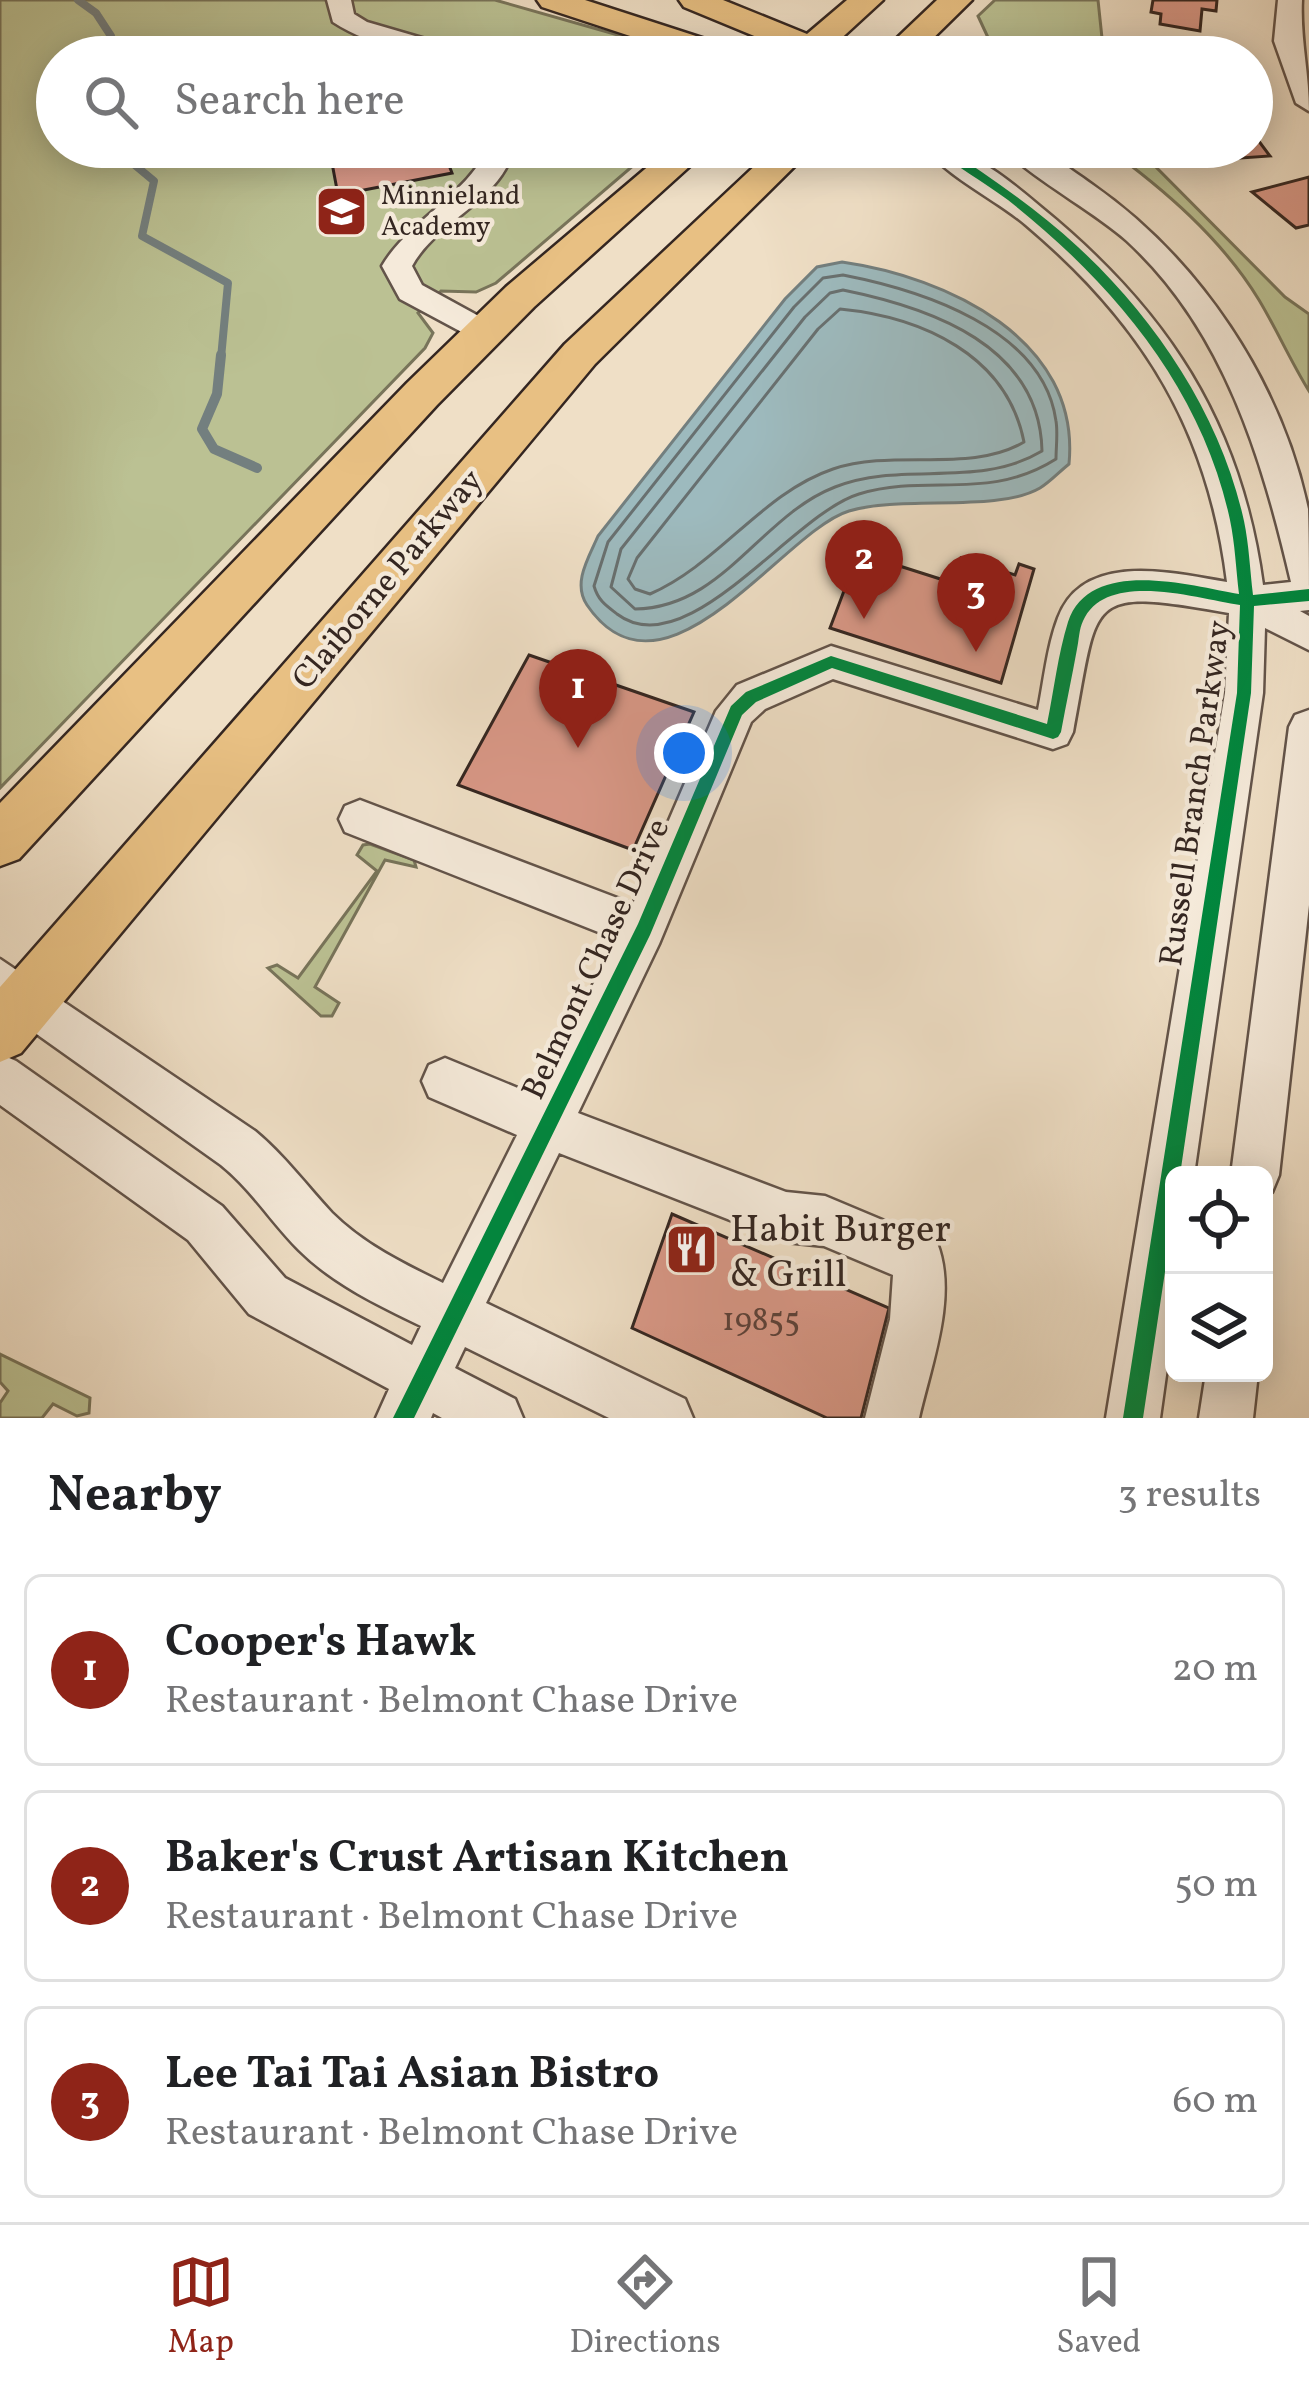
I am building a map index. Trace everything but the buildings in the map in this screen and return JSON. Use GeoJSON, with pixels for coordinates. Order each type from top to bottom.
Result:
{"type":"FeatureCollection","features":[{"type":"Feature","properties":{"kind":"main road"},"geometry":{"type":"LineString","coordinates":[[553,0],[663,36]]}},
{"type":"Feature","properties":{"kind":"main road"},"geometry":{"type":"LineString","coordinates":[[695,0],[775,36]]}},
{"type":"Feature","properties":{"kind":"main road"},"geometry":{"type":"LineString","coordinates":[[832,36],[867,0]]}},
{"type":"Feature","properties":{"kind":"main road"},"geometry":{"type":"LineString","coordinates":[[917,36],[956,0]]}},
{"type":"Feature","properties":{"kind":"main road"},"geometry":{"type":"LineString","coordinates":[[0,841],[484,333],[669,168]]}},
{"type":"Feature","properties":{"kind":"main road","name":"Claiborne Parkway"},"geometry":{"type":"LineString","coordinates":[[10,1004],[580,354],[774,168]]}},
{"type":"Feature","properties":{"kind":"street"},"geometry":{"type":"LineString","coordinates":[[339,0],[342,17],[389,36]]}},
{"type":"Feature","properties":{"kind":"street"},"geometry":{"type":"LineString","coordinates":[[1290,0],[1287,41],[1309,103]]}},
{"type":"Feature","properties":{"kind":"street"},"geometry":{"type":"LineString","coordinates":[[484,333],[411,292],[397,266],[404,248],[424,226],[493,168]]}},
{"type":"Feature","properties":{"kind":"street","name":"Russell Branch Parkway"},"geometry":{"type":"LineString","coordinates":[[969,168],[1041,217],[1165,347],[1217,456],[1249,601],[1244,693],[1132,1418]]}},
{"type":"Feature","properties":{"kind":"street"},"geometry":{"type":"LineString","coordinates":[[1045,168],[1147,243],[1206,316],[1239,368],[1265,424],[1287,489],[1309,582]]}},
{"type":"Feature","properties":{"kind":"street","name":"Belmont Chase Drive"},"geometry":{"type":"LineString","coordinates":[[413,1400],[644,928],[736,711],[751,697],[831,662],[1053,732],[1076,619],[1085,602],[1098,592],[1129,586],[1249,601]]}},
{"type":"Feature","properties":{"kind":"street"},"geometry":{"type":"LineString","coordinates":[[1249,601],[1309,595]]}},
{"type":"Feature","properties":{"kind":"street"},"geometry":{"type":"LineString","coordinates":[[1249,601],[1309,634]]}},
{"type":"Feature","properties":{"kind":"street"},"geometry":{"type":"LineString","coordinates":[[1256,1166],[1309,727]]}},
{"type":"Feature","properties":{"kind":"street"},"geometry":{"type":"LineString","coordinates":[[360,819],[644,928]]}},
{"type":"Feature","properties":{"kind":"street"},"geometry":{"type":"LineString","coordinates":[[10,1004],[238,1148],[267,1172],[317,1233],[372,1275],[666,1418]]}},
{"type":"Feature","properties":{"kind":"street"},"geometry":{"type":"LineString","coordinates":[[0,1077],[206,1223],[268,1297],[413,1400],[496,1418]]}},
{"type":"Feature","properties":{"kind":"street"},"geometry":{"type":"LineString","coordinates":[[446,1082],[786,1217],[825,1221],[919,1261],[916,1319],[892,1418]]}},
{"type":"Feature","properties":{"kind":"street"},"geometry":{"type":"LineString","coordinates":[[1226,1418],[1231,1382]]}},
{"type":"Feature","properties":{"kind":"green space"},"geometry":{"type":"Polygon","coordinates":[[[0,0],[495,0],[621,36],[36,36],[36,168],[630,168],[496,283],[476,292],[441,291],[418,313],[433,333],[425,348],[0,788],[0,0]]]}},
{"type":"Feature","properties":{"kind":"green space"},"geometry":{"type":"Polygon","coordinates":[[[995,0],[1098,0],[1102,36],[987,36],[978,16],[995,0]]]}},
{"type":"Feature","properties":{"kind":"green space"},"geometry":{"type":"Polygon","coordinates":[[[1132,168],[1157,168],[1285,297],[1309,314],[1309,391],[1244,278],[1170,198],[1132,168]]]}},
{"type":"Feature","properties":{"kind":"green space"},"geometry":{"type":"Polygon","coordinates":[[[363,845],[414,860],[416,867],[385,860],[315,987],[339,1003],[332,1016],[321,1016],[268,968],[277,965],[298,978],[377,871],[357,855],[363,845]]]}},
{"type":"Feature","properties":{"kind":"green space"},"geometry":{"type":"Polygon","coordinates":[[[0,1354],[90,1398],[89,1413],[77,1416],[53,1404],[42,1418],[0,1418],[0,1403],[8,1391],[0,1382],[0,1354]]]}},
{"type":"Feature","properties":{"kind":"water"},"geometry":{"type":"Polygon","coordinates":[[[842,262],[923,282],[963,300],[1030,349],[1053,382],[1067,420],[1069,464],[1044,486],[1022,496],[849,511],[822,525],[722,608],[687,630],[651,641],[618,634],[587,605],[581,588],[583,570],[598,536],[785,299],[817,267],[842,262]]]}},
{"type":"Feature","properties":{"kind":"waterway"},"geometry":{"type":"LineString","coordinates":[[78,0],[96,13],[111,36]]}},
{"type":"Feature","properties":{"kind":"waterway"},"geometry":{"type":"LineString","coordinates":[[138,168],[154,181],[142,236],[228,283],[221,358]]}},
{"type":"Feature","properties":{"kind":"waterway"},"geometry":{"type":"LineString","coordinates":[[221,355],[217,394],[202,429],[214,449],[257,468]]}},
{"type":"Feature","properties":{"kind":"cycle path"},"geometry":{"type":"LineString","coordinates":[[969,168],[1075,250],[1131,309],[1177,374],[1213,444],[1237,520],[1247,603],[1244,693],[1133,1418]]}},
{"type":"Feature","properties":{"kind":"cycle path"},"geometry":{"type":"LineString","coordinates":[[403,1418],[644,929],[736,711],[751,697],[831,662],[1053,732],[1076,619],[1089,601],[1107,591],[1151,586],[1251,600],[1309,595]]}},
{"type":"Feature","properties":{"kind":"place","name":"Minnieland Academy"},"geometry":{"type":"Point","coordinates":[342,211]}},
{"type":"Feature","properties":{"kind":"place","name":"Baker's Crust Artisan Kitchen"},"geometry":{"type":"Point","coordinates":[864,619]}},
{"type":"Feature","properties":{"kind":"place","name":"Lee Tai Tai Asian Bistro"},"geometry":{"type":"Point","coordinates":[976,652]}},
{"type":"Feature","properties":{"kind":"place","name":"Cooper's Hawk"},"geometry":{"type":"Point","coordinates":[578,748]}},
{"type":"Feature","properties":{"kind":"place","name":"Habit Burger & Grill"},"geometry":{"type":"Point","coordinates":[691,1249]}}]}
